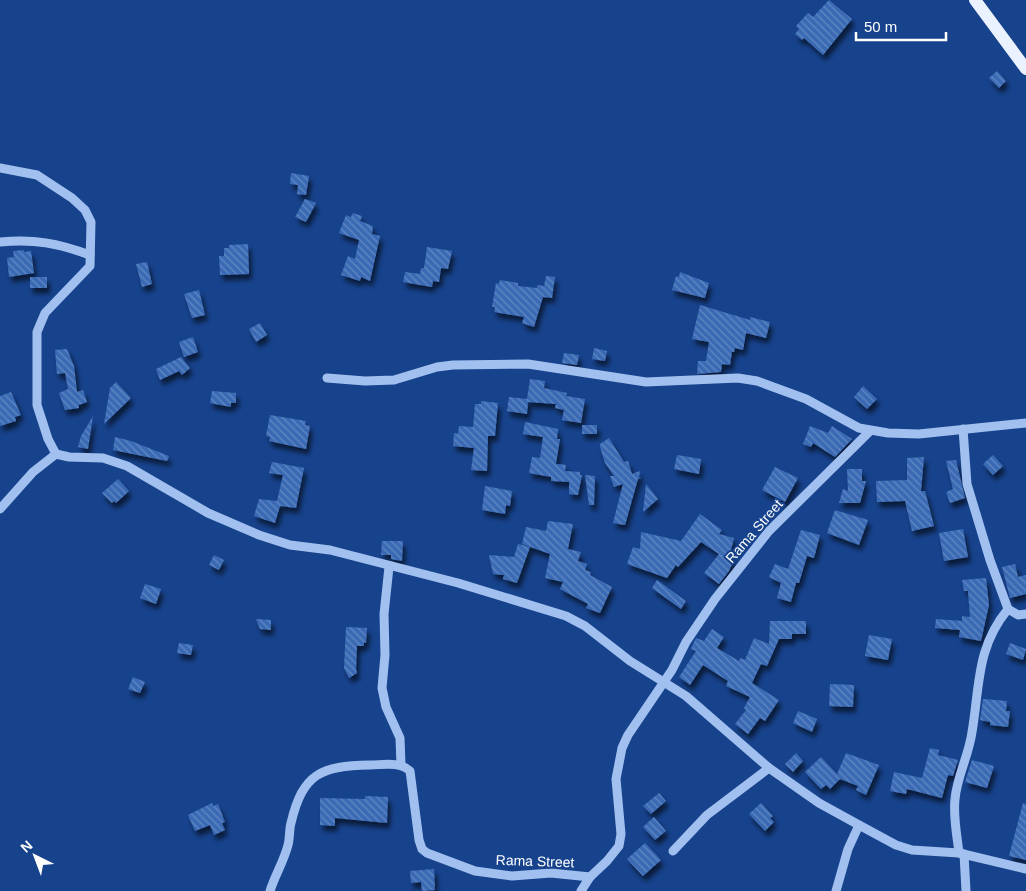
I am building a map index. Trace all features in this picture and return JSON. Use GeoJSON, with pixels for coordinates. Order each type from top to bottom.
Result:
{"type":"FeatureCollection","features":[{"type":"Feature","properties":{"kind":"main road"},"geometry":{"type":"LineString","coordinates":[[975,0],[1026,69]]}},
{"type":"Feature","properties":{"kind":"street"},"geometry":{"type":"LineString","coordinates":[[0,168],[37,175],[72,198],[85,210],[91,222],[90,266],[45,313],[37,332],[37,405],[48,439],[56,454],[69,457],[103,458],[127,466],[208,513],[259,535],[290,545],[330,550],[500,595],[566,616],[586,626],[630,661],[686,696],[769,768],[819,803],[904,848],[962,853],[1026,869]]}},
{"type":"Feature","properties":{"kind":"street"},"geometry":{"type":"LineString","coordinates":[[0,242],[39,240],[60,244],[90,255]]}},
{"type":"Feature","properties":{"kind":"street"},"geometry":{"type":"LineString","coordinates":[[327,378],[365,381],[394,380],[437,367],[453,365],[528,364],[646,382],[738,378],[757,381],[806,398],[859,428],[870,431],[918,434],[1026,423]]}},
{"type":"Feature","properties":{"kind":"street"},"geometry":{"type":"LineString","coordinates":[[963,429],[967,484],[990,560],[1008,609],[1018,614],[1026,614]]}},
{"type":"Feature","properties":{"kind":"street","name":"Rama Street"},"geometry":{"type":"LineString","coordinates":[[401,765],[410,771],[412,777],[419,840],[422,849],[427,853],[475,871],[512,876],[551,873],[590,877],[619,846],[621,834],[616,779],[622,748],[628,735],[664,682],[686,642],[715,599],[769,531],[870,431]]}},
{"type":"Feature","properties":{"kind":"street"},"geometry":{"type":"LineString","coordinates":[[0,509],[33,472],[56,454]]}},
{"type":"Feature","properties":{"kind":"street"},"geometry":{"type":"LineString","coordinates":[[270,891],[285,857],[291,824],[302,788],[313,777],[327,770],[355,766],[401,765],[400,738],[386,707],[382,688],[385,655],[384,614],[389,567]]}},
{"type":"Feature","properties":{"kind":"street"},"geometry":{"type":"LineString","coordinates":[[966,891],[955,799],[972,731],[978,676],[988,640],[995,625],[1008,609]]}},
{"type":"Feature","properties":{"kind":"street"},"geometry":{"type":"LineString","coordinates":[[673,851],[707,815],[769,768]]}},
{"type":"Feature","properties":{"kind":"street"},"geometry":{"type":"LineString","coordinates":[[836,891],[848,849],[859,825]]}},
{"type":"Feature","properties":{"kind":"street"},"geometry":{"type":"LineString","coordinates":[[581,891],[590,877]]}},
{"type":"Feature","properties":{"kind":"building"},"geometry":{"type":"Polygon","coordinates":[[[829,0],[852,19],[823,55],[804,38],[802,40],[795,34],[799,29],[796,26],[808,13],[813,17],[829,0]]]}},
{"type":"Feature","properties":{"kind":"building"},"geometry":{"type":"Polygon","coordinates":[[[997,71],[1006,81],[999,88],[989,78],[997,71]]]}},
{"type":"Feature","properties":{"kind":"building"},"geometry":{"type":"Polygon","coordinates":[[[291,173],[309,176],[306,195],[297,194],[298,185],[290,184],[291,173]]]}},
{"type":"Feature","properties":{"kind":"building"},"geometry":{"type":"Polygon","coordinates":[[[305,199],[316,203],[306,222],[295,217],[305,199]]]}},
{"type":"Feature","properties":{"kind":"building"},"geometry":{"type":"Polygon","coordinates":[[[353,213],[362,216],[360,221],[373,226],[372,234],[380,236],[370,281],[361,277],[360,281],[341,275],[348,256],[355,259],[359,240],[339,233],[346,215],[351,217],[353,213]]]}},
{"type":"Feature","properties":{"kind":"building"},"geometry":{"type":"Polygon","coordinates":[[[248,244],[249,274],[220,275],[219,256],[224,256],[224,248],[229,248],[229,245],[248,244]]]}},
{"type":"Feature","properties":{"kind":"building"},"geometry":{"type":"Polygon","coordinates":[[[427,247],[452,251],[448,269],[441,268],[439,282],[433,281],[432,287],[403,282],[405,272],[420,274],[421,268],[424,268],[427,247]]]}},
{"type":"Feature","properties":{"kind":"building"},"geometry":{"type":"Polygon","coordinates":[[[24,250],[24,252],[31,251],[34,273],[9,277],[7,258],[14,257],[13,251],[24,250]]]}},
{"type":"Feature","properties":{"kind":"building"},"geometry":{"type":"Polygon","coordinates":[[[147,262],[152,284],[142,287],[136,264],[147,262]]]}},
{"type":"Feature","properties":{"kind":"building"},"geometry":{"type":"Polygon","coordinates":[[[680,272],[709,283],[705,298],[672,290],[676,276],[679,277],[680,272]]]}},
{"type":"Feature","properties":{"kind":"building"},"geometry":{"type":"Polygon","coordinates":[[[546,276],[555,277],[552,298],[543,297],[534,327],[522,323],[524,317],[494,312],[495,307],[492,307],[496,283],[499,284],[500,280],[518,283],[518,286],[537,288],[537,285],[544,286],[546,276]]]}},
{"type":"Feature","properties":{"kind":"building"},"geometry":{"type":"Polygon","coordinates":[[[30,277],[47,277],[47,288],[30,288],[30,277]]]}},
{"type":"Feature","properties":{"kind":"building"},"geometry":{"type":"Polygon","coordinates":[[[199,290],[205,315],[192,318],[184,294],[199,290]]]}},
{"type":"Feature","properties":{"kind":"building"},"geometry":{"type":"Polygon","coordinates":[[[700,305],[750,320],[750,317],[770,322],[766,338],[746,333],[743,350],[735,348],[734,352],[732,352],[730,365],[722,364],[721,372],[697,374],[698,361],[706,361],[709,342],[692,339],[700,305]]]}},
{"type":"Feature","properties":{"kind":"building"},"geometry":{"type":"Polygon","coordinates":[[[260,323],[267,335],[256,342],[249,329],[260,323]]]}},
{"type":"Feature","properties":{"kind":"building"},"geometry":{"type":"Polygon","coordinates":[[[193,337],[198,352],[184,357],[179,342],[193,337]]]}},
{"type":"Feature","properties":{"kind":"building"},"geometry":{"type":"Polygon","coordinates":[[[594,348],[607,351],[605,361],[592,359],[594,348]]]}},
{"type":"Feature","properties":{"kind":"building"},"geometry":{"type":"Polygon","coordinates":[[[67,349],[74,366],[77,392],[83,390],[87,402],[79,405],[79,408],[65,410],[59,393],[68,389],[65,373],[57,374],[55,350],[67,349]]]}},
{"type":"Feature","properties":{"kind":"building"},"geometry":{"type":"Polygon","coordinates":[[[564,353],[579,355],[577,365],[562,363],[564,353]]]}},
{"type":"Feature","properties":{"kind":"building"},"geometry":{"type":"Polygon","coordinates":[[[181,357],[190,368],[182,375],[179,371],[160,380],[156,369],[181,357]]]}},
{"type":"Feature","properties":{"kind":"building"},"geometry":{"type":"Polygon","coordinates":[[[530,379],[545,381],[544,388],[567,393],[566,396],[585,399],[581,423],[562,420],[564,410],[555,408],[556,404],[528,402],[527,414],[507,411],[509,397],[527,399],[530,379]]]}},
{"type":"Feature","properties":{"kind":"building"},"geometry":{"type":"Polygon","coordinates":[[[116,382],[131,398],[104,424],[110,388],[116,382]]]}},
{"type":"Feature","properties":{"kind":"building"},"geometry":{"type":"Polygon","coordinates":[[[863,386],[877,399],[867,409],[854,397],[863,386]]]}},
{"type":"Feature","properties":{"kind":"building"},"geometry":{"type":"Polygon","coordinates":[[[212,391],[236,393],[236,403],[231,403],[231,407],[210,403],[212,391]]]}},
{"type":"Feature","properties":{"kind":"building"},"geometry":{"type":"Polygon","coordinates":[[[11,392],[21,415],[15,417],[16,421],[0,426],[0,396],[11,392]]]}},
{"type":"Feature","properties":{"kind":"building"},"geometry":{"type":"Polygon","coordinates":[[[481,401],[498,403],[495,436],[488,436],[487,471],[471,470],[474,448],[453,446],[454,433],[458,434],[459,426],[473,427],[475,404],[481,404],[481,401]]]}},
{"type":"Feature","properties":{"kind":"building"},"geometry":{"type":"Polygon","coordinates":[[[270,415],[306,421],[305,425],[310,426],[306,449],[269,441],[270,437],[266,436],[270,415]]]}},
{"type":"Feature","properties":{"kind":"building"},"geometry":{"type":"Polygon","coordinates":[[[93,416],[88,449],[78,447],[81,436],[93,416]]]}},
{"type":"Feature","properties":{"kind":"building"},"geometry":{"type":"Polygon","coordinates":[[[525,422],[558,429],[557,439],[560,439],[556,464],[566,465],[565,471],[580,472],[580,475],[582,475],[578,495],[569,494],[569,482],[551,481],[551,477],[529,473],[532,457],[540,458],[543,437],[523,434],[525,422]]]}},
{"type":"Feature","properties":{"kind":"building"},"geometry":{"type":"Polygon","coordinates":[[[582,425],[597,425],[597,434],[582,434],[582,425]]]}},
{"type":"Feature","properties":{"kind":"building"},"geometry":{"type":"Polygon","coordinates":[[[810,426],[828,433],[832,426],[852,439],[835,457],[813,443],[811,447],[803,444],[810,426]]]}},
{"type":"Feature","properties":{"kind":"building"},"geometry":{"type":"Polygon","coordinates":[[[115,437],[131,441],[169,456],[167,461],[113,450],[115,437]]]}},
{"type":"Feature","properties":{"kind":"building"},"geometry":{"type":"Polygon","coordinates":[[[609,438],[624,462],[628,461],[632,474],[640,471],[639,477],[641,478],[638,479],[625,525],[613,523],[623,484],[614,487],[610,476],[614,476],[605,463],[600,447],[600,444],[609,438]]]}},
{"type":"Feature","properties":{"kind":"building"},"geometry":{"type":"Polygon","coordinates":[[[677,455],[701,459],[699,474],[674,469],[677,455]]]}},
{"type":"Feature","properties":{"kind":"building"},"geometry":{"type":"Polygon","coordinates":[[[993,455],[1003,466],[993,475],[983,464],[993,455]]]}},
{"type":"Feature","properties":{"kind":"building"},"geometry":{"type":"Polygon","coordinates":[[[924,457],[921,491],[925,491],[934,526],[912,531],[905,501],[877,502],[876,481],[907,480],[907,458],[924,457]]]}},
{"type":"Feature","properties":{"kind":"building"},"geometry":{"type":"Polygon","coordinates":[[[956,460],[965,498],[950,503],[946,492],[953,489],[946,461],[956,460]]]}},
{"type":"Feature","properties":{"kind":"building"},"geometry":{"type":"Polygon","coordinates":[[[272,462],[304,468],[296,508],[280,506],[275,523],[254,516],[259,499],[277,501],[283,475],[269,473],[272,462]]]}},
{"type":"Feature","properties":{"kind":"building"},"geometry":{"type":"Polygon","coordinates":[[[775,467],[798,478],[785,502],[762,490],[775,467]]]}},
{"type":"Feature","properties":{"kind":"building"},"geometry":{"type":"Polygon","coordinates":[[[847,469],[862,469],[862,481],[866,481],[860,503],[839,503],[843,489],[848,491],[847,469]]]}},
{"type":"Feature","properties":{"kind":"building"},"geometry":{"type":"Polygon","coordinates":[[[585,475],[595,476],[594,505],[589,505],[585,475]]]}},
{"type":"Feature","properties":{"kind":"building"},"geometry":{"type":"Polygon","coordinates":[[[118,479],[129,491],[116,503],[114,501],[112,503],[102,493],[118,479]]]}},
{"type":"Feature","properties":{"kind":"building"},"geometry":{"type":"Polygon","coordinates":[[[646,484],[658,499],[643,512],[646,484]]]}},
{"type":"Feature","properties":{"kind":"building"},"geometry":{"type":"Polygon","coordinates":[[[485,486],[512,491],[510,506],[506,505],[505,514],[482,510],[485,486]]]}},
{"type":"Feature","properties":{"kind":"building"},"geometry":{"type":"Polygon","coordinates":[[[835,510],[868,520],[859,545],[827,533],[835,510]]]}},
{"type":"Feature","properties":{"kind":"building"},"geometry":{"type":"Polygon","coordinates":[[[700,514],[722,530],[719,534],[734,538],[729,558],[734,560],[729,571],[719,584],[704,573],[719,554],[701,542],[678,567],[676,565],[667,578],[627,564],[633,547],[640,549],[641,532],[681,541],[700,514]]]}},
{"type":"Feature","properties":{"kind":"building"},"geometry":{"type":"Polygon","coordinates":[[[548,521],[573,524],[568,549],[581,552],[578,561],[587,564],[585,570],[591,572],[590,575],[612,587],[600,613],[586,608],[588,604],[560,589],[563,582],[545,578],[550,554],[522,544],[526,527],[546,531],[548,521]]]}},
{"type":"Feature","properties":{"kind":"building"},"geometry":{"type":"Polygon","coordinates":[[[963,529],[968,557],[944,561],[939,533],[963,529]]]}},
{"type":"Feature","properties":{"kind":"building"},"geometry":{"type":"Polygon","coordinates":[[[801,530],[820,535],[814,558],[807,556],[799,583],[796,583],[791,602],[777,598],[781,583],[769,577],[775,564],[788,569],[801,530]]]}},
{"type":"Feature","properties":{"kind":"building"},"geometry":{"type":"Polygon","coordinates":[[[382,541],[403,541],[402,561],[391,559],[391,555],[381,555],[382,541]]]}},
{"type":"Feature","properties":{"kind":"building"},"geometry":{"type":"Polygon","coordinates":[[[518,544],[530,547],[517,583],[503,579],[504,575],[493,574],[489,555],[514,557],[518,544]]]}},
{"type":"Feature","properties":{"kind":"building"},"geometry":{"type":"Polygon","coordinates":[[[214,555],[224,560],[219,570],[209,565],[214,555]]]}},
{"type":"Feature","properties":{"kind":"building"},"geometry":{"type":"Polygon","coordinates":[[[1015,564],[1018,577],[1026,575],[1026,594],[1010,598],[1002,567],[1015,564]]]}},
{"type":"Feature","properties":{"kind":"building"},"geometry":{"type":"Polygon","coordinates":[[[986,578],[989,605],[981,641],[959,637],[960,630],[935,628],[936,619],[962,621],[962,616],[970,617],[968,591],[964,591],[962,580],[986,578]]]}},
{"type":"Feature","properties":{"kind":"building"},"geometry":{"type":"Polygon","coordinates":[[[657,580],[686,601],[681,609],[652,588],[657,580]]]}},
{"type":"Feature","properties":{"kind":"building"},"geometry":{"type":"Polygon","coordinates":[[[145,584],[161,589],[156,604],[140,598],[145,584]]]}},
{"type":"Feature","properties":{"kind":"building"},"geometry":{"type":"Polygon","coordinates":[[[256,619],[271,620],[271,630],[260,629],[256,619]]]}},
{"type":"Feature","properties":{"kind":"building"},"geometry":{"type":"Polygon","coordinates":[[[770,621],[806,621],[806,634],[792,634],[792,639],[779,639],[767,666],[761,664],[752,683],[779,700],[765,721],[760,718],[748,734],[735,724],[746,710],[744,708],[750,697],[726,686],[728,681],[703,665],[690,685],[679,677],[696,651],[691,649],[696,638],[704,641],[712,629],[724,637],[717,648],[739,661],[740,658],[745,660],[754,638],[769,644],[770,621]]]}},
{"type":"Feature","properties":{"kind":"building"},"geometry":{"type":"Polygon","coordinates":[[[346,627],[367,628],[366,643],[364,642],[364,646],[357,646],[357,673],[349,678],[344,668],[346,627]]]}},
{"type":"Feature","properties":{"kind":"building"},"geometry":{"type":"Polygon","coordinates":[[[869,635],[892,639],[888,660],[865,656],[869,635]]]}},
{"type":"Feature","properties":{"kind":"building"},"geometry":{"type":"Polygon","coordinates":[[[179,643],[193,645],[191,655],[177,653],[179,643]]]}},
{"type":"Feature","properties":{"kind":"building"},"geometry":{"type":"Polygon","coordinates":[[[1010,643],[1026,649],[1023,660],[1006,654],[1010,643]]]}},
{"type":"Feature","properties":{"kind":"building"},"geometry":{"type":"Polygon","coordinates":[[[133,677],[145,682],[140,693],[128,689],[133,677]]]}},
{"type":"Feature","properties":{"kind":"building"},"geometry":{"type":"Polygon","coordinates":[[[830,684],[854,685],[853,707],[829,706],[830,684]]]}},
{"type":"Feature","properties":{"kind":"building"},"geometry":{"type":"Polygon","coordinates":[[[983,699],[1007,701],[1006,711],[1010,711],[1008,727],[990,725],[990,722],[980,720],[983,699]]]}},
{"type":"Feature","properties":{"kind":"building"},"geometry":{"type":"Polygon","coordinates":[[[798,711],[817,719],[812,732],[793,723],[798,711]]]}},
{"type":"Feature","properties":{"kind":"building"},"geometry":{"type":"Polygon","coordinates":[[[930,748],[939,750],[938,755],[958,760],[953,776],[948,775],[942,798],[907,789],[906,794],[890,791],[894,772],[922,778],[930,748]]]}},
{"type":"Feature","properties":{"kind":"building"},"geometry":{"type":"Polygon","coordinates":[[[796,753],[803,761],[793,772],[785,764],[796,753]]]}},
{"type":"Feature","properties":{"kind":"building"},"geometry":{"type":"Polygon","coordinates":[[[846,753],[879,765],[866,795],[856,790],[858,786],[840,779],[830,789],[826,785],[821,789],[805,772],[821,757],[837,774],[846,753]]]}},
{"type":"Feature","properties":{"kind":"building"},"geometry":{"type":"Polygon","coordinates":[[[972,760],[994,766],[987,788],[965,782],[972,760]]]}},
{"type":"Feature","properties":{"kind":"building"},"geometry":{"type":"Polygon","coordinates":[[[659,793],[666,801],[651,814],[643,806],[659,793]]]}},
{"type":"Feature","properties":{"kind":"building"},"geometry":{"type":"Polygon","coordinates":[[[365,796],[388,797],[387,823],[335,818],[335,826],[320,825],[320,798],[365,799],[365,796]]]}},
{"type":"Feature","properties":{"kind":"building"},"geometry":{"type":"Polygon","coordinates":[[[212,803],[213,806],[218,804],[225,822],[222,823],[225,830],[214,835],[210,825],[195,831],[188,815],[212,803]]]}},
{"type":"Feature","properties":{"kind":"building"},"geometry":{"type":"Polygon","coordinates":[[[761,803],[773,816],[770,818],[774,822],[765,831],[749,814],[761,803]]]}},
{"type":"Feature","properties":{"kind":"building"},"geometry":{"type":"Polygon","coordinates":[[[1023,803],[1026,804],[1026,860],[1009,856],[1023,803]]]}},
{"type":"Feature","properties":{"kind":"building"},"geometry":{"type":"Polygon","coordinates":[[[654,817],[666,831],[655,840],[643,827],[654,817]]]}},
{"type":"Feature","properties":{"kind":"building"},"geometry":{"type":"Polygon","coordinates":[[[645,843],[661,860],[643,876],[627,859],[645,843]]]}},
{"type":"Feature","properties":{"kind":"building"},"geometry":{"type":"Polygon","coordinates":[[[434,869],[435,890],[422,891],[421,882],[411,883],[410,871],[434,869]]]}}]}
